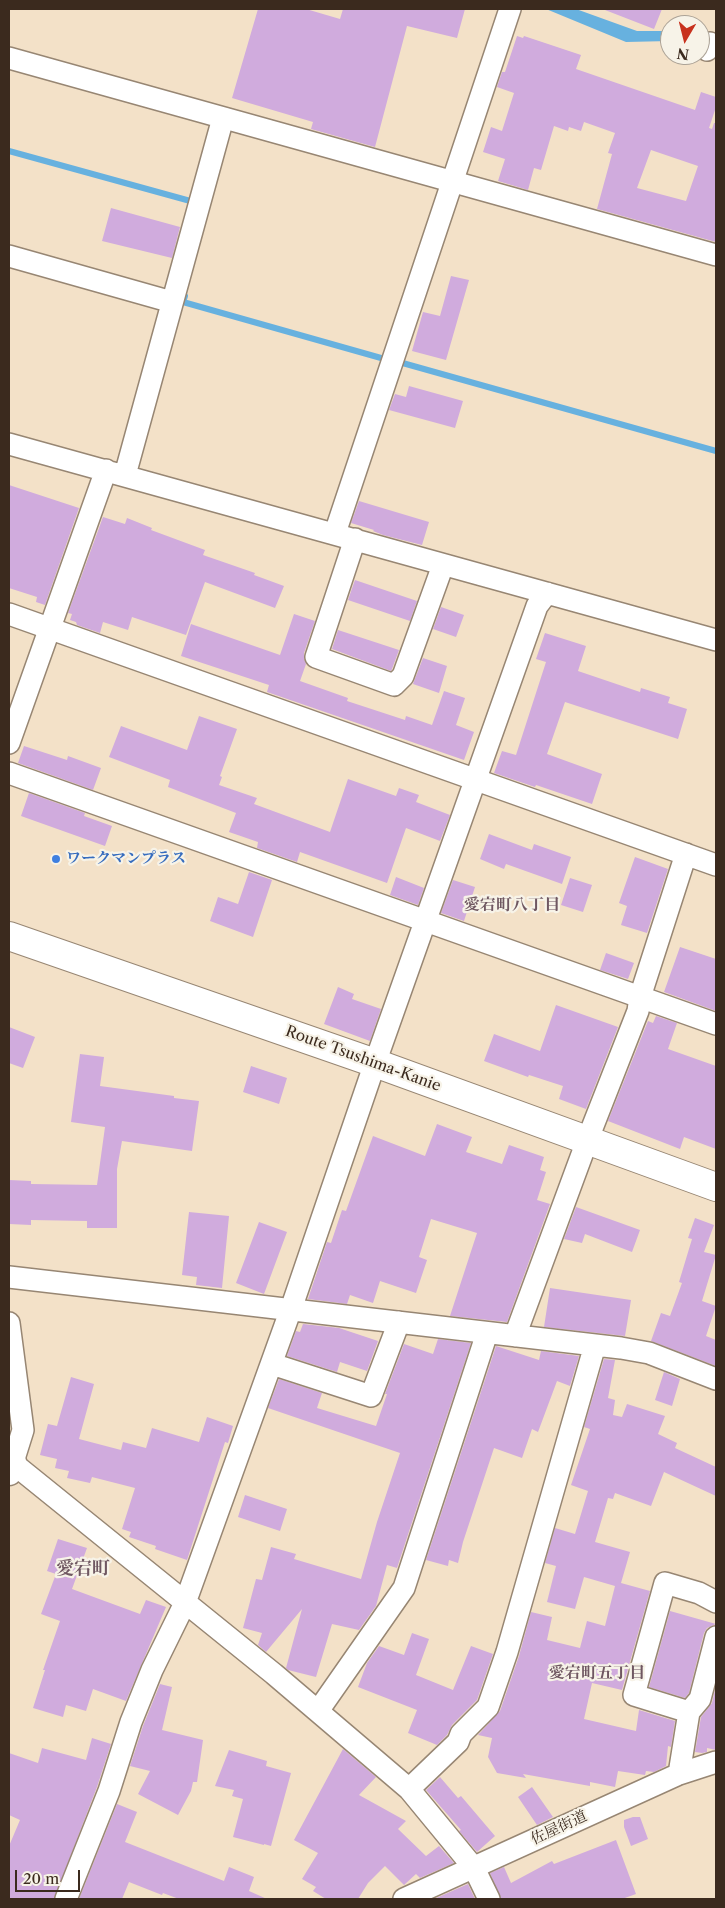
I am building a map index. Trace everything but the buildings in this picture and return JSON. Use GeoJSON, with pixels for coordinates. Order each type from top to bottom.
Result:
{"type":"FeatureCollection","features":[{"type":"Feature","properties":{"kind":"main road","name":"Route Tsushima-Kanie"},"geometry":{"type":"LineString","coordinates":[[9,936],[375,1063],[716,1187]]}},
{"type":"Feature","properties":{"kind":"street"},"geometry":{"type":"LineString","coordinates":[[443,565],[403,676],[394,685],[316,657],[345,536],[451,181],[510,9]]}},
{"type":"Feature","properties":{"kind":"street"},"geometry":{"type":"LineString","coordinates":[[9,58],[716,255]]}},
{"type":"Feature","properties":{"kind":"street"},"geometry":{"type":"LineString","coordinates":[[9,743],[50,629],[115,473],[172,302],[223,118]]}},
{"type":"Feature","properties":{"kind":"street"},"geometry":{"type":"LineString","coordinates":[[9,256],[172,302]]}},
{"type":"Feature","properties":{"kind":"street"},"geometry":{"type":"LineString","coordinates":[[9,444],[716,640]]}},
{"type":"Feature","properties":{"kind":"street"},"geometry":{"type":"LineString","coordinates":[[66,1899],[109,1791],[131,1722],[152,1670],[185,1603],[272,1364],[424,922],[536,606],[547,594]]}},
{"type":"Feature","properties":{"kind":"street"},"geometry":{"type":"LineString","coordinates":[[9,614],[716,865]]}},
{"type":"Feature","properties":{"kind":"street"},"geometry":{"type":"LineString","coordinates":[[9,773],[424,922],[716,1024]]}},
{"type":"Feature","properties":{"kind":"street"},"geometry":{"type":"LineString","coordinates":[[515,1336],[587,1141],[638,1011],[640,997],[686,854]]}},
{"type":"Feature","properties":{"kind":"street"},"geometry":{"type":"LineString","coordinates":[[9,1277],[595,1345],[649,1353],[716,1379]]}},
{"type":"Feature","properties":{"kind":"street"},"geometry":{"type":"LineString","coordinates":[[272,1364],[371,1396],[399,1322]]}},
{"type":"Feature","properties":{"kind":"street"},"geometry":{"type":"LineString","coordinates":[[9,1323],[23,1430],[10,1464],[318,1710],[409,1789],[474,1868],[489,1899]]}},
{"type":"Feature","properties":{"kind":"street"},"geometry":{"type":"LineString","coordinates":[[318,1710],[404,1588],[487,1333]]}},
{"type":"Feature","properties":{"kind":"street"},"geometry":{"type":"LineString","coordinates":[[409,1789],[458,1742],[461,1734],[488,1707],[507,1652],[595,1345]]}},
{"type":"Feature","properties":{"kind":"street"},"geometry":{"type":"LineString","coordinates":[[689,1712],[634,1695],[666,1583],[699,1593],[716,1602]]}},
{"type":"Feature","properties":{"kind":"street"},"geometry":{"type":"LineString","coordinates":[[679,1774],[689,1712],[700,1699],[716,1637]]}},
{"type":"Feature","properties":{"kind":"street","name":"佐屋街道"},"geometry":{"type":"LineString","coordinates":[[404,1899],[679,1774],[716,1762]]}},
{"type":"Feature","properties":{"kind":"water"},"geometry":{"type":"Polygon","coordinates":[[[546,9],[576,9],[637,31],[660,31],[660,41],[626,42],[546,9]]]}},
{"type":"Feature","properties":{"kind":"waterway"},"geometry":{"type":"LineString","coordinates":[[9,151],[194,202]]}},
{"type":"Feature","properties":{"kind":"waterway"},"geometry":{"type":"LineString","coordinates":[[185,296],[183,302],[381,358]]}},
{"type":"Feature","properties":{"kind":"waterway"},"geometry":{"type":"LineString","coordinates":[[399,362],[716,451]]}},
{"type":"Feature","properties":{"kind":"place","name":"ワークマンプラス"},"geometry":{"type":"Point","coordinates":[56,859]}},
{"type":"Feature","properties":{"kind":"district","name":"愛宕町八丁目"},"geometry":{"type":"Point","coordinates":[512,905]}},
{"type":"Feature","properties":{"kind":"district","name":"愛宕町"},"geometry":{"type":"Point","coordinates":[83,1569]}},
{"type":"Feature","properties":{"kind":"district","name":"愛宕町五丁目"},"geometry":{"type":"Point","coordinates":[597,1673]}}]}
